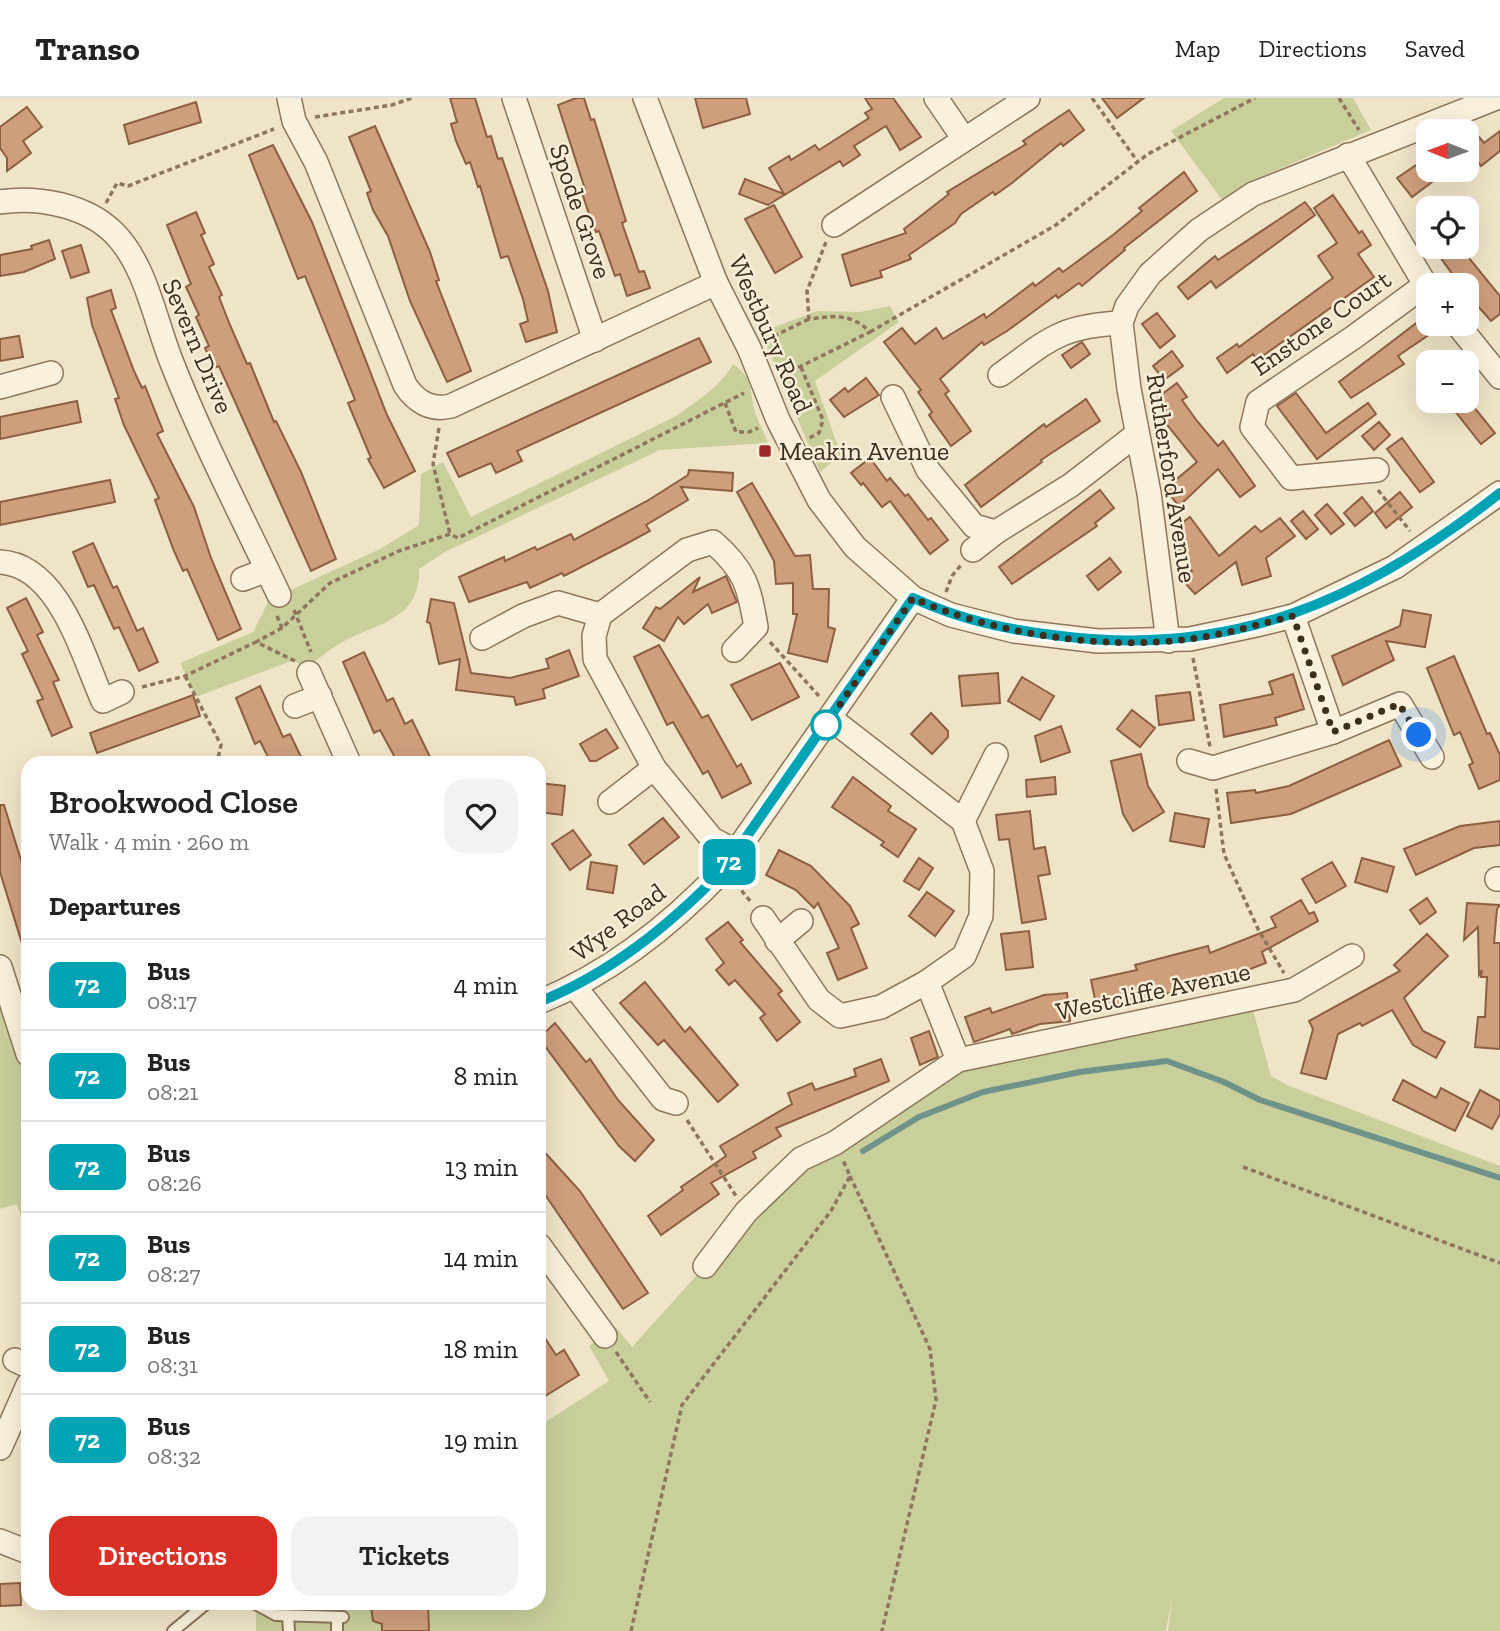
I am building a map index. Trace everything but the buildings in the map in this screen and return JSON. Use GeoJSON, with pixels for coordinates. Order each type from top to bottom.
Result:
{"type":"FeatureCollection","features":[{"type":"Feature","properties":{"kind":"street"},"geometry":{"type":"LineString","coordinates":[[289,98],[294,121],[316,162],[404,385],[421,403],[442,408],[716,283]]}},
{"type":"Feature","properties":{"kind":"street","name":"Westbury Road"},"geometry":{"type":"LineString","coordinates":[[646,98],[716,283],[748,348],[778,420],[819,500],[855,547],[913,598],[940,610],[1014,631],[1098,641],[1179,640],[1293,616],[1355,588],[1423,548],[1500,493]]}},
{"type":"Feature","properties":{"kind":"street"},"geometry":{"type":"LineString","coordinates":[[936,98],[964,139]]}},
{"type":"Feature","properties":{"kind":"street"},"geometry":{"type":"LineString","coordinates":[[839,213],[1028,98]]}},
{"type":"Feature","properties":{"kind":"street"},"geometry":{"type":"LineString","coordinates":[[1000,375],[1056,334],[1086,325],[1121,323],[1127,306],[1150,274],[1199,230],[1253,194],[1496,98]]}},
{"type":"Feature","properties":{"kind":"street","name":"Spode Grove"},"geometry":{"type":"LineString","coordinates":[[508,102],[595,340]]}},
{"type":"Feature","properties":{"kind":"street"},"geometry":{"type":"LineString","coordinates":[[1348,155],[1418,273]]}},
{"type":"Feature","properties":{"kind":"street","name":"Severn Drive"},"geometry":{"type":"LineString","coordinates":[[0,202],[23,198],[59,204],[112,231],[130,251],[173,365],[279,595]]}},
{"type":"Feature","properties":{"kind":"street","name":"Enstone Court"},"geometry":{"type":"LineString","coordinates":[[1371,471],[1291,478],[1252,427],[1258,401],[1416,294]]}},
{"type":"Feature","properties":{"kind":"street","name":"Rutherford Avenue"},"geometry":{"type":"LineString","coordinates":[[1121,323],[1137,434],[1179,640]]}},
{"type":"Feature","properties":{"kind":"street"},"geometry":{"type":"LineString","coordinates":[[1468,336],[1498,369]]}},
{"type":"Feature","properties":{"kind":"street"},"geometry":{"type":"LineString","coordinates":[[0,387],[51,373]]}},
{"type":"Feature","properties":{"kind":"street"},"geometry":{"type":"LineString","coordinates":[[893,397],[928,470],[974,526],[996,532]]}},
{"type":"Feature","properties":{"kind":"street"},"geometry":{"type":"LineString","coordinates":[[973,550],[996,532],[1071,485],[1137,434]]}},
{"type":"Feature","properties":{"kind":"street"},"geometry":{"type":"LineString","coordinates":[[730,861],[654,768],[595,659],[594,636],[600,614],[687,550],[713,542],[737,563],[750,595],[757,627],[734,650]]}},
{"type":"Feature","properties":{"kind":"street"},"geometry":{"type":"LineString","coordinates":[[0,562],[18,563],[37,575],[54,595],[90,692],[103,701],[122,692]]}},
{"type":"Feature","properties":{"kind":"street"},"geometry":{"type":"LineString","coordinates":[[243,579],[267,570]]}},
{"type":"Feature","properties":{"kind":"street","name":"Wye Road"},"geometry":{"type":"LineString","coordinates":[[546,999],[575,988],[620,960],[659,930],[730,861],[913,598]]}},
{"type":"Feature","properties":{"kind":"street"},"geometry":{"type":"LineString","coordinates":[[482,638],[523,616],[558,603],[600,614]]}},
{"type":"Feature","properties":{"kind":"street"},"geometry":{"type":"LineString","coordinates":[[1293,616],[1333,732]]}},
{"type":"Feature","properties":{"kind":"street"},"geometry":{"type":"LineString","coordinates":[[309,673],[346,756]]}},
{"type":"Feature","properties":{"kind":"street"},"geometry":{"type":"LineString","coordinates":[[295,706],[320,696]]}},
{"type":"Feature","properties":{"kind":"street"},"geometry":{"type":"LineString","coordinates":[[1189,761],[1213,768],[1333,732],[1399,704],[1432,757]]}},
{"type":"Feature","properties":{"kind":"street"},"geometry":{"type":"LineString","coordinates":[[763,918],[819,1000],[840,1016],[881,1007],[927,982],[964,956],[981,916],[982,871],[963,821],[832,715]]}},
{"type":"Feature","properties":{"kind":"street"},"geometry":{"type":"LineString","coordinates":[[963,821],[996,755]]}},
{"type":"Feature","properties":{"kind":"street"},"geometry":{"type":"LineString","coordinates":[[611,802],[654,768]]}},
{"type":"Feature","properties":{"kind":"street"},"geometry":{"type":"LineString","coordinates":[[777,941],[801,921]]}},
{"type":"Feature","properties":{"kind":"street","name":"Westcliffe Avenue"},"geometry":{"type":"LineString","coordinates":[[705,1266],[746,1212],[801,1159],[835,1143],[958,1060],[1294,989],[1352,956]]}},
{"type":"Feature","properties":{"kind":"street"},"geometry":{"type":"LineString","coordinates":[[0,967],[21,1032]]}},
{"type":"Feature","properties":{"kind":"street"},"geometry":{"type":"LineString","coordinates":[[927,982],[958,1060]]}},
{"type":"Feature","properties":{"kind":"street"},"geometry":{"type":"LineString","coordinates":[[575,988],[663,1099],[676,1103]]}},
{"type":"Feature","properties":{"kind":"street"},"geometry":{"type":"LineString","coordinates":[[546,1255],[605,1336]]}},
{"type":"Feature","properties":{"kind":"street"},"geometry":{"type":"LineString","coordinates":[[0,1448],[21,1401]]}},
{"type":"Feature","properties":{"kind":"street"},"geometry":{"type":"LineString","coordinates":[[0,1541],[21,1549]]}},
{"type":"Feature","properties":{"kind":"lane"},"geometry":{"type":"LineString","coordinates":[[173,1631],[198,1610]]}},
{"type":"Feature","properties":{"kind":"lane"},"geometry":{"type":"LineString","coordinates":[[267,1610],[276,1615],[340,1617],[337,1631]]}},
{"type":"Feature","properties":{"kind":"lane"},"geometry":{"type":"LineString","coordinates":[[288,1616],[289,1631]]}},
{"type":"Feature","properties":{"kind":"path"},"geometry":{"type":"LineString","coordinates":[[96,221],[117,183],[128,186],[294,121],[392,105],[412,98]]}},
{"type":"Feature","properties":{"kind":"path"},"geometry":{"type":"LineString","coordinates":[[1092,98],[1138,162]]}},
{"type":"Feature","properties":{"kind":"path"},"geometry":{"type":"LineString","coordinates":[[783,375],[870,332],[1056,225],[1138,162],[1255,98]]}},
{"type":"Feature","properties":{"kind":"path"},"geometry":{"type":"LineString","coordinates":[[1339,98],[1371,149]]}},
{"type":"Feature","properties":{"kind":"path"},"geometry":{"type":"LineString","coordinates":[[808,319],[807,291],[839,213]]}},
{"type":"Feature","properties":{"kind":"path"},"geometry":{"type":"LineString","coordinates":[[748,348],[808,319],[836,316],[859,320],[870,332]]}},
{"type":"Feature","properties":{"kind":"path"},"geometry":{"type":"LineString","coordinates":[[792,446],[819,433],[823,421],[801,367]]}},
{"type":"Feature","properties":{"kind":"path"},"geometry":{"type":"LineString","coordinates":[[122,692],[185,676],[256,642],[296,616],[330,583],[353,571],[450,534],[458,538],[750,391]]}},
{"type":"Feature","properties":{"kind":"path"},"geometry":{"type":"LineString","coordinates":[[724,403],[736,432],[749,432],[778,420]]}},
{"type":"Feature","properties":{"kind":"path"},"geometry":{"type":"LineString","coordinates":[[442,408],[433,464],[450,534]]}},
{"type":"Feature","properties":{"kind":"path"},"geometry":{"type":"LineString","coordinates":[[1371,471],[1423,548]]}},
{"type":"Feature","properties":{"kind":"path"},"geometry":{"type":"LineString","coordinates":[[940,610],[952,576],[973,550]]}},
{"type":"Feature","properties":{"kind":"path"},"geometry":{"type":"LineString","coordinates":[[256,642],[295,660],[309,673],[315,662],[286,592],[279,595]]}},
{"type":"Feature","properties":{"kind":"path"},"geometry":{"type":"LineString","coordinates":[[757,627],[832,715]]}},
{"type":"Feature","properties":{"kind":"path"},"geometry":{"type":"LineString","coordinates":[[1179,640],[1213,768],[1224,855],[1258,929],[1294,989]]}},
{"type":"Feature","properties":{"kind":"path"},"geometry":{"type":"LineString","coordinates":[[185,676],[221,745],[219,756]]}},
{"type":"Feature","properties":{"kind":"path"},"geometry":{"type":"LineString","coordinates":[[730,861],[763,918]]}},
{"type":"Feature","properties":{"kind":"path"},"geometry":{"type":"LineString","coordinates":[[676,1103],[746,1212]]}},
{"type":"Feature","properties":{"kind":"path"},"geometry":{"type":"LineString","coordinates":[[835,1143],[930,1349],[936,1400],[882,1631]]}},
{"type":"Feature","properties":{"kind":"path"},"geometry":{"type":"LineString","coordinates":[[1243,1167],[1500,1263]]}},
{"type":"Feature","properties":{"kind":"path"},"geometry":{"type":"LineString","coordinates":[[631,1631],[682,1405],[831,1211],[850,1176]]}},
{"type":"Feature","properties":{"kind":"path"},"geometry":{"type":"LineString","coordinates":[[605,1336],[650,1402]]}},
{"type":"Feature","properties":{"kind":"green space"},"geometry":{"type":"Polygon","coordinates":[[[1224,98],[1353,98],[1371,130],[1260,177],[1223,201],[1171,131],[1224,98]]]}},
{"type":"Feature","properties":{"kind":"green space"},"geometry":{"type":"Polygon","coordinates":[[[890,306],[899,322],[815,381],[841,455],[820,472],[761,332],[817,311],[860,312],[890,306]]]}},
{"type":"Feature","properties":{"kind":"green space"},"geometry":{"type":"Polygon","coordinates":[[[733,364],[748,381],[755,412],[768,443],[660,450],[445,552],[419,569],[418,586],[404,610],[381,625],[336,646],[305,669],[294,660],[196,697],[180,663],[253,632],[269,600],[380,549],[419,525],[421,474],[443,462],[471,517],[676,416],[715,387],[733,364]]]}},
{"type":"Feature","properties":{"kind":"green space"},"geometry":{"type":"Polygon","coordinates":[[[0,967],[21,1032],[21,1216],[17,1204],[0,1209],[0,967]]]}},
{"type":"Feature","properties":{"kind":"green space"},"geometry":{"type":"Polygon","coordinates":[[[1250,999],[1271,1076],[1287,1085],[1500,1166],[1500,1631],[1168,1631],[1172,1598],[1166,1631],[256,1631],[256,1610],[546,1610],[546,1422],[609,1381],[589,1346],[616,1327],[632,1347],[705,1266],[746,1212],[958,1060],[1250,999]]]}},
{"type":"Feature","properties":{"kind":"waterway"},"geometry":{"type":"LineString","coordinates":[[863,1151],[919,1117],[983,1092],[1080,1072],[1167,1061],[1224,1082],[1260,1100],[1500,1178]]}},
{"type":"Feature","properties":{"kind":"bus line","name":"72"},"geometry":{"type":"LineString","coordinates":[[546,999],[575,988],[620,960],[659,930],[724,869],[913,598],[951,615],[1014,631],[1098,641],[1190,639],[1293,616],[1345,594],[1395,567],[1500,493]]}},
{"type":"Feature","properties":{"kind":"place","name":"Meakin Avenue"},"geometry":{"type":"Point","coordinates":[765,451]}},
{"type":"Feature","properties":{"kind":"route"},"geometry":{"type":"LineString","coordinates":[[826,725],[913,598],[951,615],[1014,631],[1098,641],[1190,639],[1293,616],[1333,732],[1399,704],[1419,735]]}}]}
